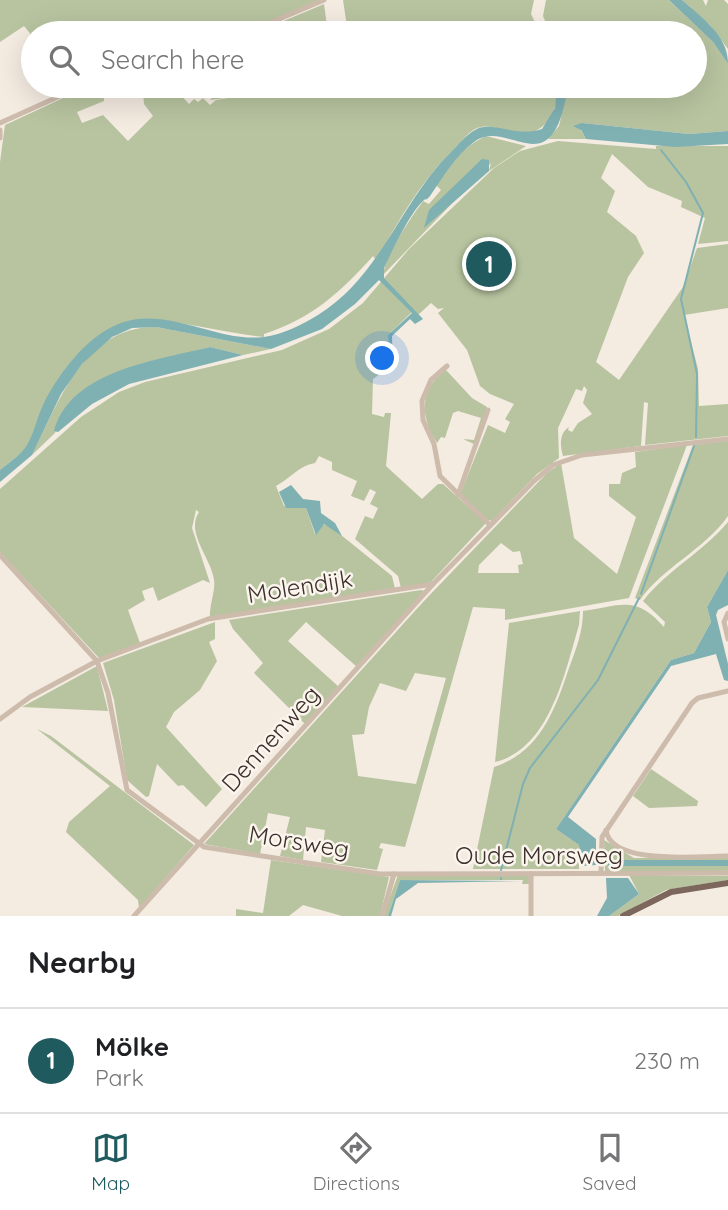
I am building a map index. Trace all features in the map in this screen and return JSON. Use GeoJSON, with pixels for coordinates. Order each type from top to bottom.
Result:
{"type":"FeatureCollection","features":[{"type":"Feature","properties":{"kind":"main road"},"geometry":{"type":"LineString","coordinates":[[623,916],[671,892],[728,883]]}},
{"type":"Feature","properties":{"kind":"street"},"geometry":{"type":"LineString","coordinates":[[274,21],[324,0]]}},
{"type":"Feature","properties":{"kind":"street"},"geometry":{"type":"LineString","coordinates":[[0,122],[55,98]]}},
{"type":"Feature","properties":{"kind":"street"},"geometry":{"type":"LineString","coordinates":[[0,130],[0,138]]}},
{"type":"Feature","properties":{"kind":"street"},"geometry":{"type":"LineString","coordinates":[[447,366],[433,377],[422,401],[422,412],[440,476],[491,525]]}},
{"type":"Feature","properties":{"kind":"street"},"geometry":{"type":"LineString","coordinates":[[458,495],[488,410]]}},
{"type":"Feature","properties":{"kind":"street"},"geometry":{"type":"LineString","coordinates":[[433,584],[534,481],[562,460],[728,439]]}},
{"type":"Feature","properties":{"kind":"street"},"geometry":{"type":"LineString","coordinates":[[0,555],[97,661],[110,704],[125,787],[199,845]]}},
{"type":"Feature","properties":{"kind":"street","name":"Molendijk"},"geometry":{"type":"LineString","coordinates":[[0,719],[27,699],[97,661],[208,619],[433,584]]}},
{"type":"Feature","properties":{"kind":"street","name":"Dennenweg"},"geometry":{"type":"LineString","coordinates":[[134,916],[433,584]]}},
{"type":"Feature","properties":{"kind":"street"},"geometry":{"type":"LineString","coordinates":[[728,613],[724,622],[728,639]]}},
{"type":"Feature","properties":{"kind":"street"},"geometry":{"type":"LineString","coordinates":[[601,873],[602,837],[692,703],[698,698],[728,691]]}},
{"type":"Feature","properties":{"kind":"street"},"geometry":{"type":"LineString","coordinates":[[606,830],[610,841],[633,855],[728,856]]}},
{"type":"Feature","properties":{"kind":"street","name":"Morsweg"},"geometry":{"type":"LineString","coordinates":[[199,845],[394,874]]}},
{"type":"Feature","properties":{"kind":"street","name":"Oude Morsweg"},"geometry":{"type":"LineString","coordinates":[[394,874],[728,873]]}},
{"type":"Feature","properties":{"kind":"street"},"geometry":{"type":"LineString","coordinates":[[382,916],[394,874]]}},
{"type":"Feature","properties":{"kind":"street"},"geometry":{"type":"LineString","coordinates":[[531,874],[531,916]]}},
{"type":"Feature","properties":{"kind":"green space"},"geometry":{"type":"Polygon","coordinates":[[[0,0],[320,0],[270,21],[21,21],[21,28],[0,42],[0,0]]]}},
{"type":"Feature","properties":{"kind":"green space"},"geometry":{"type":"Polygon","coordinates":[[[343,0],[534,0],[531,14],[534,21],[346,21],[343,0]]]}},
{"type":"Feature","properties":{"kind":"green space"},"geometry":{"type":"Polygon","coordinates":[[[546,0],[669,0],[691,21],[545,21],[543,16],[546,0]]]}},
{"type":"Feature","properties":{"kind":"green space"},"geometry":{"type":"Polygon","coordinates":[[[682,0],[703,0],[706,6],[708,0],[724,0],[728,4],[728,49],[707,21],[682,0]]]}},
{"type":"Feature","properties":{"kind":"green space"},"geometry":{"type":"Polygon","coordinates":[[[324,4],[326,21],[284,21],[324,4]]]}},
{"type":"Feature","properties":{"kind":"green space"},"geometry":{"type":"Polygon","coordinates":[[[707,36],[728,64],[728,131],[689,134],[582,123],[580,129],[586,139],[548,139],[559,126],[565,98],[707,98],[707,36]]]}},
{"type":"Feature","properties":{"kind":"green space"},"geometry":{"type":"Polygon","coordinates":[[[63,98],[104,98],[104,101],[77,112],[82,123],[103,115],[128,141],[153,116],[144,104],[144,98],[184,98],[189,104],[194,99],[198,102],[203,98],[210,105],[216,100],[228,98],[557,98],[548,122],[534,132],[514,133],[487,126],[468,134],[422,187],[376,260],[373,256],[337,293],[296,321],[264,334],[264,337],[168,322],[142,321],[118,326],[96,339],[73,361],[49,395],[25,448],[0,470],[0,162],[5,125],[63,98]]]}},
{"type":"Feature","properties":{"kind":"green space"},"geometry":{"type":"Polygon","coordinates":[[[486,136],[526,146],[489,171],[491,163],[383,275],[393,247],[412,217],[423,201],[429,204],[441,190],[436,185],[445,171],[464,150],[486,136]]]}},
{"type":"Feature","properties":{"kind":"green space"},"geometry":{"type":"Polygon","coordinates":[[[558,141],[656,149],[656,146],[728,146],[728,241],[698,244],[705,218],[681,207],[682,201],[648,187],[612,154],[601,178],[615,191],[607,212],[636,236],[644,253],[628,277],[596,362],[619,380],[683,287],[697,248],[728,244],[728,308],[684,315],[698,369],[699,406],[728,404],[728,436],[645,445],[648,403],[644,402],[641,446],[563,456],[563,433],[569,427],[568,430],[572,432],[578,423],[592,414],[583,403],[587,390],[584,386],[582,391],[576,389],[558,428],[559,458],[537,474],[492,521],[488,520],[461,496],[461,492],[488,425],[505,433],[510,422],[505,419],[514,404],[490,394],[480,386],[467,350],[438,313],[444,308],[438,309],[431,303],[418,315],[414,310],[388,335],[389,362],[384,362],[384,371],[373,379],[372,414],[384,417],[385,413],[391,413],[386,466],[422,499],[438,484],[443,484],[486,523],[431,582],[401,588],[398,576],[355,539],[365,516],[373,519],[378,508],[370,504],[376,492],[370,489],[364,501],[351,496],[357,481],[332,470],[332,462],[319,456],[315,463],[299,469],[276,486],[284,506],[306,508],[315,534],[322,524],[331,527],[392,576],[395,589],[210,618],[214,580],[197,537],[195,529],[199,512],[196,510],[192,528],[210,583],[203,580],[158,601],[153,587],[142,591],[145,600],[128,610],[140,643],[99,658],[0,552],[0,489],[81,417],[119,392],[145,382],[282,350],[329,329],[363,303],[409,249],[494,168],[520,151],[558,141]]]}},
{"type":"Feature","properties":{"kind":"green space"},"geometry":{"type":"Polygon","coordinates":[[[156,327],[271,349],[243,355],[210,347],[117,373],[88,388],[72,401],[60,418],[55,433],[32,455],[64,391],[92,353],[110,339],[131,330],[156,327]]]}},
{"type":"Feature","properties":{"kind":"green space"},"geometry":{"type":"Polygon","coordinates":[[[446,370],[472,398],[487,407],[476,445],[463,439],[474,440],[481,418],[458,411],[453,413],[445,438],[441,437],[437,443],[427,423],[427,394],[437,377],[446,370]]]}},
{"type":"Feature","properties":{"kind":"green space"},"geometry":{"type":"Polygon","coordinates":[[[728,441],[728,516],[707,539],[649,588],[640,600],[635,598],[693,445],[728,441]]]}},
{"type":"Feature","properties":{"kind":"green space"},"geometry":{"type":"Polygon","coordinates":[[[687,445],[629,598],[505,620],[505,609],[473,607],[405,847],[381,843],[379,848],[383,849],[377,870],[321,862],[325,830],[306,827],[303,860],[280,856],[290,817],[268,813],[260,854],[204,844],[423,602],[547,473],[561,463],[574,538],[617,574],[636,517],[609,496],[609,484],[620,484],[622,473],[636,467],[635,452],[687,445]],[[501,543],[479,565],[478,573],[519,573],[518,565],[523,564],[520,551],[513,552],[501,543]],[[415,673],[406,691],[380,683],[369,707],[364,734],[352,735],[358,776],[416,784],[446,678],[415,673]]]}},
{"type":"Feature","properties":{"kind":"green space"},"geometry":{"type":"Polygon","coordinates":[[[728,522],[728,570],[707,607],[711,622],[694,653],[671,660],[556,829],[579,845],[579,869],[473,869],[494,767],[523,751],[544,728],[577,647],[583,611],[618,605],[636,606],[645,610],[664,627],[665,622],[643,601],[662,580],[728,522]]]}},
{"type":"Feature","properties":{"kind":"green space"},"geometry":{"type":"Polygon","coordinates":[[[425,591],[357,667],[306,622],[288,641],[339,687],[305,724],[254,673],[263,663],[233,629],[229,620],[425,591]]]}},
{"type":"Feature","properties":{"kind":"green space"},"geometry":{"type":"Polygon","coordinates":[[[580,611],[579,625],[561,686],[542,725],[529,742],[514,754],[495,762],[509,623],[580,611]]]}},
{"type":"Feature","properties":{"kind":"green space"},"geometry":{"type":"Polygon","coordinates":[[[215,622],[215,639],[209,642],[217,661],[200,690],[174,712],[166,727],[222,789],[206,807],[183,785],[178,786],[157,764],[149,796],[146,797],[127,780],[114,700],[103,663],[215,622]]]}},
{"type":"Feature","properties":{"kind":"green space"},"geometry":{"type":"Polygon","coordinates":[[[97,666],[108,711],[22,707],[97,666]]]}},
{"type":"Feature","properties":{"kind":"green space"},"geometry":{"type":"Polygon","coordinates":[[[37,729],[51,736],[194,845],[139,908],[138,900],[66,832],[69,822],[110,786],[37,729]]]}},
{"type":"Feature","properties":{"kind":"green space"},"geometry":{"type":"Polygon","coordinates":[[[651,769],[698,801],[697,806],[649,808],[633,796],[651,769]]]}},
{"type":"Feature","properties":{"kind":"green space"},"geometry":{"type":"Polygon","coordinates":[[[604,840],[634,858],[728,858],[608,860],[608,866],[728,866],[728,871],[605,871],[604,840]]]}},
{"type":"Feature","properties":{"kind":"green space"},"geometry":{"type":"Polygon","coordinates":[[[271,860],[389,877],[380,916],[342,916],[303,905],[289,916],[236,916],[236,909],[263,913],[271,860]]]}},
{"type":"Feature","properties":{"kind":"green space"},"geometry":{"type":"Polygon","coordinates":[[[398,875],[529,875],[530,884],[522,884],[523,880],[400,880],[388,916],[383,916],[398,875]]]}},
{"type":"Feature","properties":{"kind":"green space"},"geometry":{"type":"Polygon","coordinates":[[[629,875],[728,876],[728,880],[666,890],[618,916],[609,916],[639,894],[629,875]]]}},
{"type":"Feature","properties":{"kind":"water"},"geometry":{"type":"Polygon","coordinates":[[[669,0],[682,0],[705,21],[691,21],[669,0]]]}},
{"type":"Feature","properties":{"kind":"water"},"geometry":{"type":"Polygon","coordinates":[[[707,23],[724,44],[728,64],[707,36],[707,23]]]}},
{"type":"Feature","properties":{"kind":"water"},"geometry":{"type":"Polygon","coordinates":[[[556,98],[565,98],[561,117],[551,135],[540,143],[528,144],[487,136],[474,142],[455,160],[406,224],[384,268],[384,278],[423,319],[415,324],[410,319],[392,336],[393,370],[384,371],[384,362],[389,361],[388,335],[412,313],[379,280],[355,304],[322,329],[271,349],[156,327],[132,328],[112,337],[82,364],[61,394],[32,455],[0,482],[0,470],[27,445],[43,405],[55,384],[70,363],[98,335],[127,321],[147,318],[244,337],[271,336],[306,322],[340,299],[358,280],[434,171],[466,137],[481,127],[523,132],[542,129],[555,108],[556,98]]]}},
{"type":"Feature","properties":{"kind":"water"},"geometry":{"type":"Polygon","coordinates":[[[582,123],[689,134],[728,131],[728,144],[675,147],[586,139],[581,130],[573,126],[582,123]]]}},
{"type":"Feature","properties":{"kind":"water"},"geometry":{"type":"Polygon","coordinates":[[[482,159],[489,160],[489,171],[424,228],[429,210],[482,159]]]}},
{"type":"Feature","properties":{"kind":"water"},"geometry":{"type":"Polygon","coordinates":[[[210,347],[243,355],[129,384],[92,404],[58,432],[54,431],[63,410],[78,394],[97,381],[142,363],[210,347]]]}},
{"type":"Feature","properties":{"kind":"water"},"geometry":{"type":"Polygon","coordinates":[[[291,485],[303,499],[320,501],[321,513],[335,523],[342,536],[324,524],[316,535],[306,508],[286,508],[279,492],[291,485]]]}},
{"type":"Feature","properties":{"kind":"water"},"geometry":{"type":"Polygon","coordinates":[[[728,570],[728,605],[718,610],[716,615],[728,664],[728,681],[724,680],[716,654],[671,666],[568,817],[596,839],[596,865],[581,866],[579,845],[556,829],[671,660],[694,653],[711,622],[707,607],[728,570]]]}},
{"type":"Feature","properties":{"kind":"water"},"geometry":{"type":"Polygon","coordinates":[[[608,860],[728,860],[728,866],[608,866],[608,860]]]}},
{"type":"Feature","properties":{"kind":"water"},"geometry":{"type":"Polygon","coordinates":[[[606,878],[628,878],[639,894],[609,916],[597,916],[607,898],[606,878]]]}},
{"type":"Feature","properties":{"kind":"water"},"geometry":{"type":"Polygon","coordinates":[[[400,880],[523,881],[418,883],[396,899],[391,916],[388,916],[400,880]]]}},
{"type":"Feature","properties":{"kind":"waterway"},"geometry":{"type":"LineString","coordinates":[[661,150],[686,182],[703,213],[681,299],[697,374],[696,437]]}},
{"type":"Feature","properties":{"kind":"waterway"},"geometry":{"type":"LineString","coordinates":[[641,594],[694,446]]}},
{"type":"Feature","properties":{"kind":"waterway"},"geometry":{"type":"LineString","coordinates":[[501,870],[523,784],[530,768],[598,680],[639,598]]}},
{"type":"Feature","properties":{"kind":"place","name":"Mölke"},"geometry":{"type":"Point","coordinates":[489,264]}}]}
